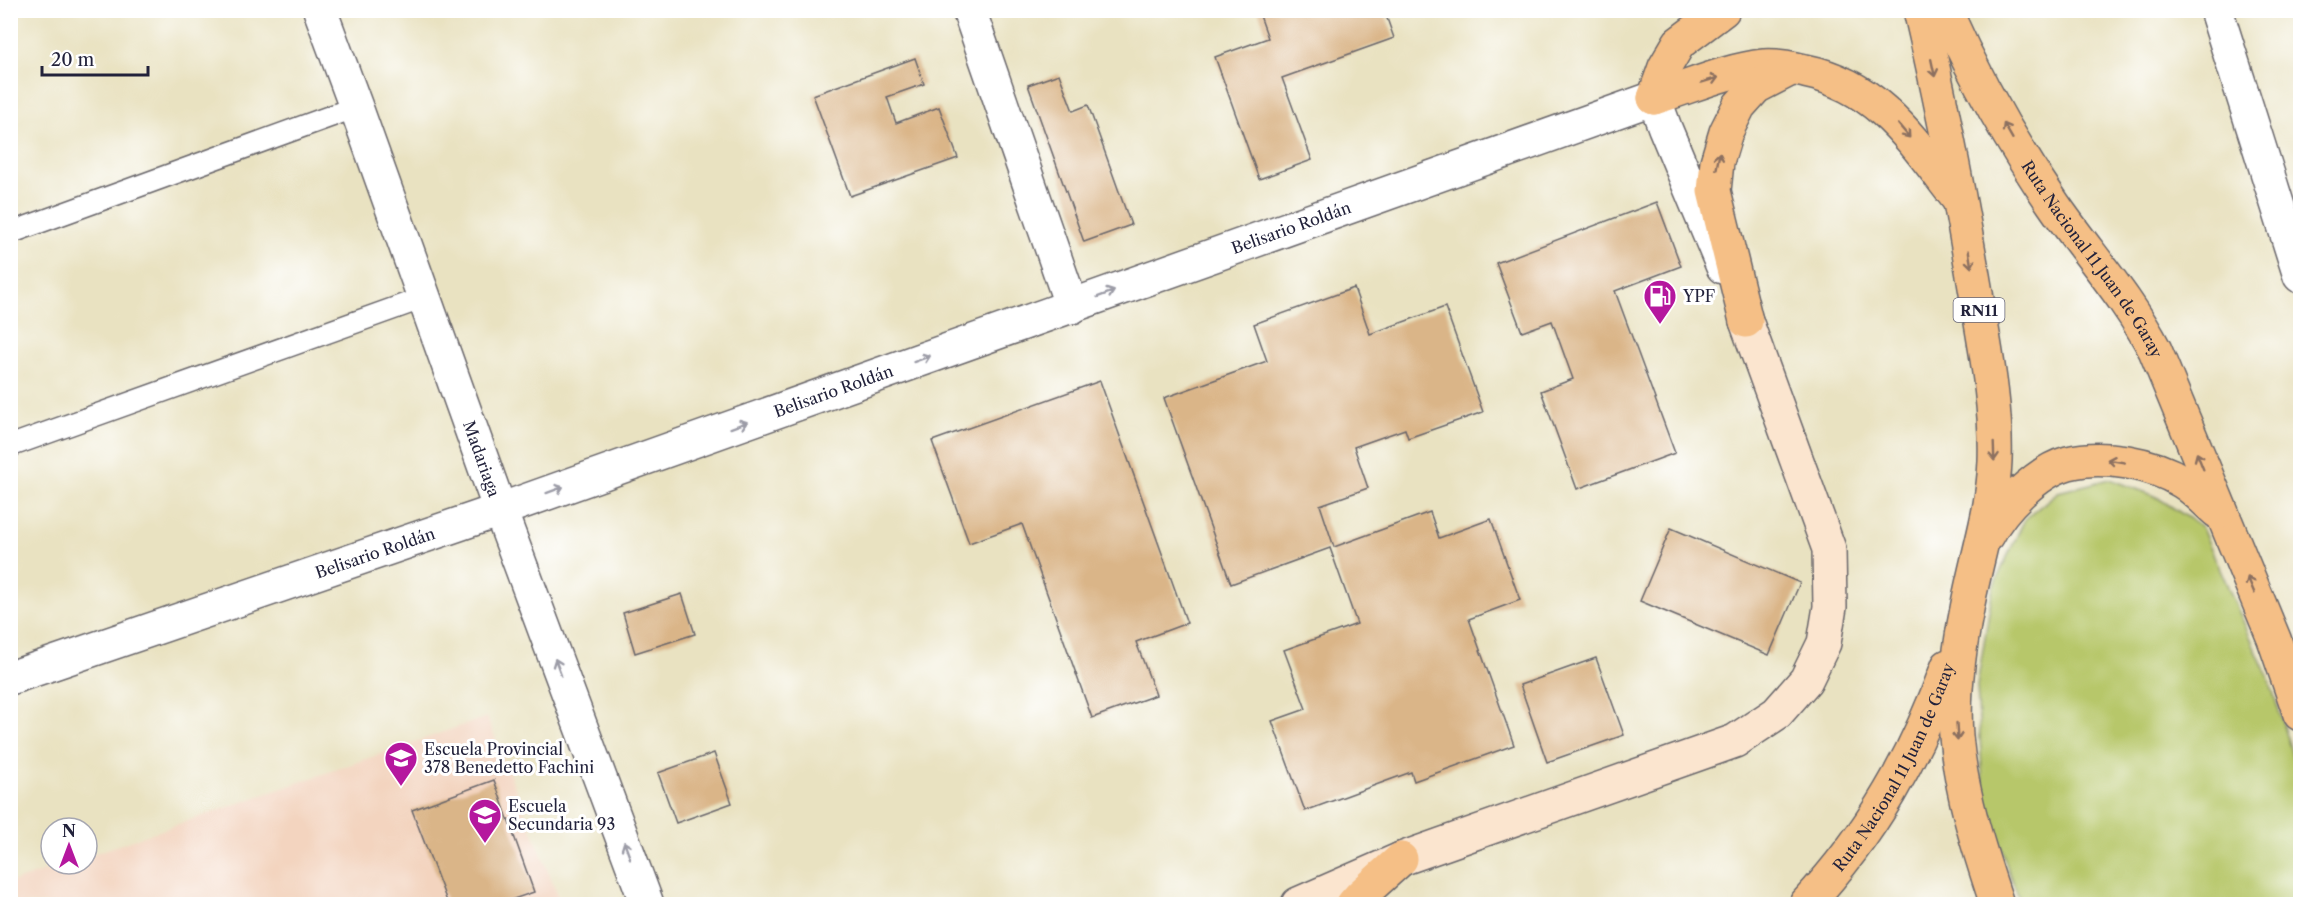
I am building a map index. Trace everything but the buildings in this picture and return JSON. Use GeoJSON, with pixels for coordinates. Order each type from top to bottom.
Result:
{"type":"FeatureCollection","features":[{"type":"Feature","properties":{"kind":"highway"},"geometry":{"type":"LineString","coordinates":[[1654,98],[1665,67],[1679,43],[1723,10]]}},
{"type":"Feature","properties":{"kind":"highway","name":"Ruta Nacional 11 Juan de Garay"},"geometry":{"type":"LineString","coordinates":[[1920,10],[1961,204],[1991,382],[1995,460],[1990,507],[1975,567],[1965,622],[1957,689],[1956,735],[1964,792],[1997,904]]}},
{"type":"Feature","properties":{"kind":"highway","name":"Ruta Nacional 11 Juan de Garay"},"geometry":{"type":"LineString","coordinates":[[1945,10],[1978,79],[2014,143],[2053,204],[2143,327],[2168,381],[2222,515],[2287,644],[2301,714]]}},
{"type":"Feature","properties":{"kind":"highway"},"geometry":{"type":"LineString","coordinates":[[1654,98],[1741,71],[1766,66],[1793,68],[1824,75],[1864,94],[1902,128],[1961,204]]}},
{"type":"Feature","properties":{"kind":"highway"},"geometry":{"type":"LineString","coordinates":[[1746,321],[1714,191],[1717,162],[1726,132],[1739,106],[1756,87],[1793,68]]}},
{"type":"Feature","properties":{"kind":"highway","name":"Ruta Nacional 11 Juan de Garay"},"geometry":{"type":"LineString","coordinates":[[1975,567],[1990,532],[2006,508],[2038,478],[2067,463],[2100,458],[2146,466],[2183,482],[2222,515]]}},
{"type":"Feature","properties":{"kind":"highway","name":"Ruta Nacional 11 Juan de Garay"},"geometry":{"type":"LineString","coordinates":[[1806,904],[1834,874],[1868,829],[1902,774],[1932,710],[1965,622]]}},
{"type":"Feature","properties":{"kind":"highway"},"geometry":{"type":"LineString","coordinates":[[1353,904],[1361,894],[1401,859]]}},
{"type":"Feature","properties":{"kind":"main road"},"geometry":{"type":"LineString","coordinates":[[1298,904],[1401,859],[1735,741],[1777,714],[1806,680],[1824,643],[1830,607],[1829,549],[1746,321]]}},
{"type":"Feature","properties":{"kind":"street","name":"Madariaga"},"geometry":{"type":"LineString","coordinates":[[320,10],[500,510],[647,904]]}},
{"type":"Feature","properties":{"kind":"street"},"geometry":{"type":"LineString","coordinates":[[969,10],[1072,307]]}},
{"type":"Feature","properties":{"kind":"street"},"geometry":{"type":"LineString","coordinates":[[2216,10],[2301,276]]}},
{"type":"Feature","properties":{"kind":"street"},"geometry":{"type":"LineString","coordinates":[[1654,98],[1746,321]]}},
{"type":"Feature","properties":{"kind":"street","name":"Belisario Roldán"},"geometry":{"type":"LineString","coordinates":[[10,678],[500,510],[1654,98]]}},
{"type":"Feature","properties":{"kind":"lane"},"geometry":{"type":"LineString","coordinates":[[10,233],[356,107]]}},
{"type":"Feature","properties":{"kind":"lane"},"geometry":{"type":"LineString","coordinates":[[10,446],[423,298]]}},
{"type":"Feature","properties":{"kind":"shaded area","name":"Escuela Provincial 378 Benedetto Fachini"},"geometry":{"type":"Polygon","coordinates":[[[487,717],[561,904],[16,904],[10,883],[39,873],[39,876],[99,876],[99,852],[487,717]]]}},
{"type":"Feature","properties":{"kind":"green space"},"geometry":{"type":"Polygon","coordinates":[[[2110,479],[2155,496],[2201,526],[2270,682],[2300,781],[2300,904],[2022,904],[2011,879],[1983,788],[1977,686],[1993,587],[2025,519],[2058,492],[2110,479]]]}},
{"type":"Feature","properties":{"kind":"place","name":"YPF"},"geometry":{"type":"Point","coordinates":[1660,325]}},
{"type":"Feature","properties":{"kind":"place","name":"Escuela Provincial 378 Benedetto Fachini"},"geometry":{"type":"Point","coordinates":[401,787]}},
{"type":"Feature","properties":{"kind":"place","name":"Escuela Secundaria 93"},"geometry":{"type":"Point","coordinates":[485,844]}}]}
